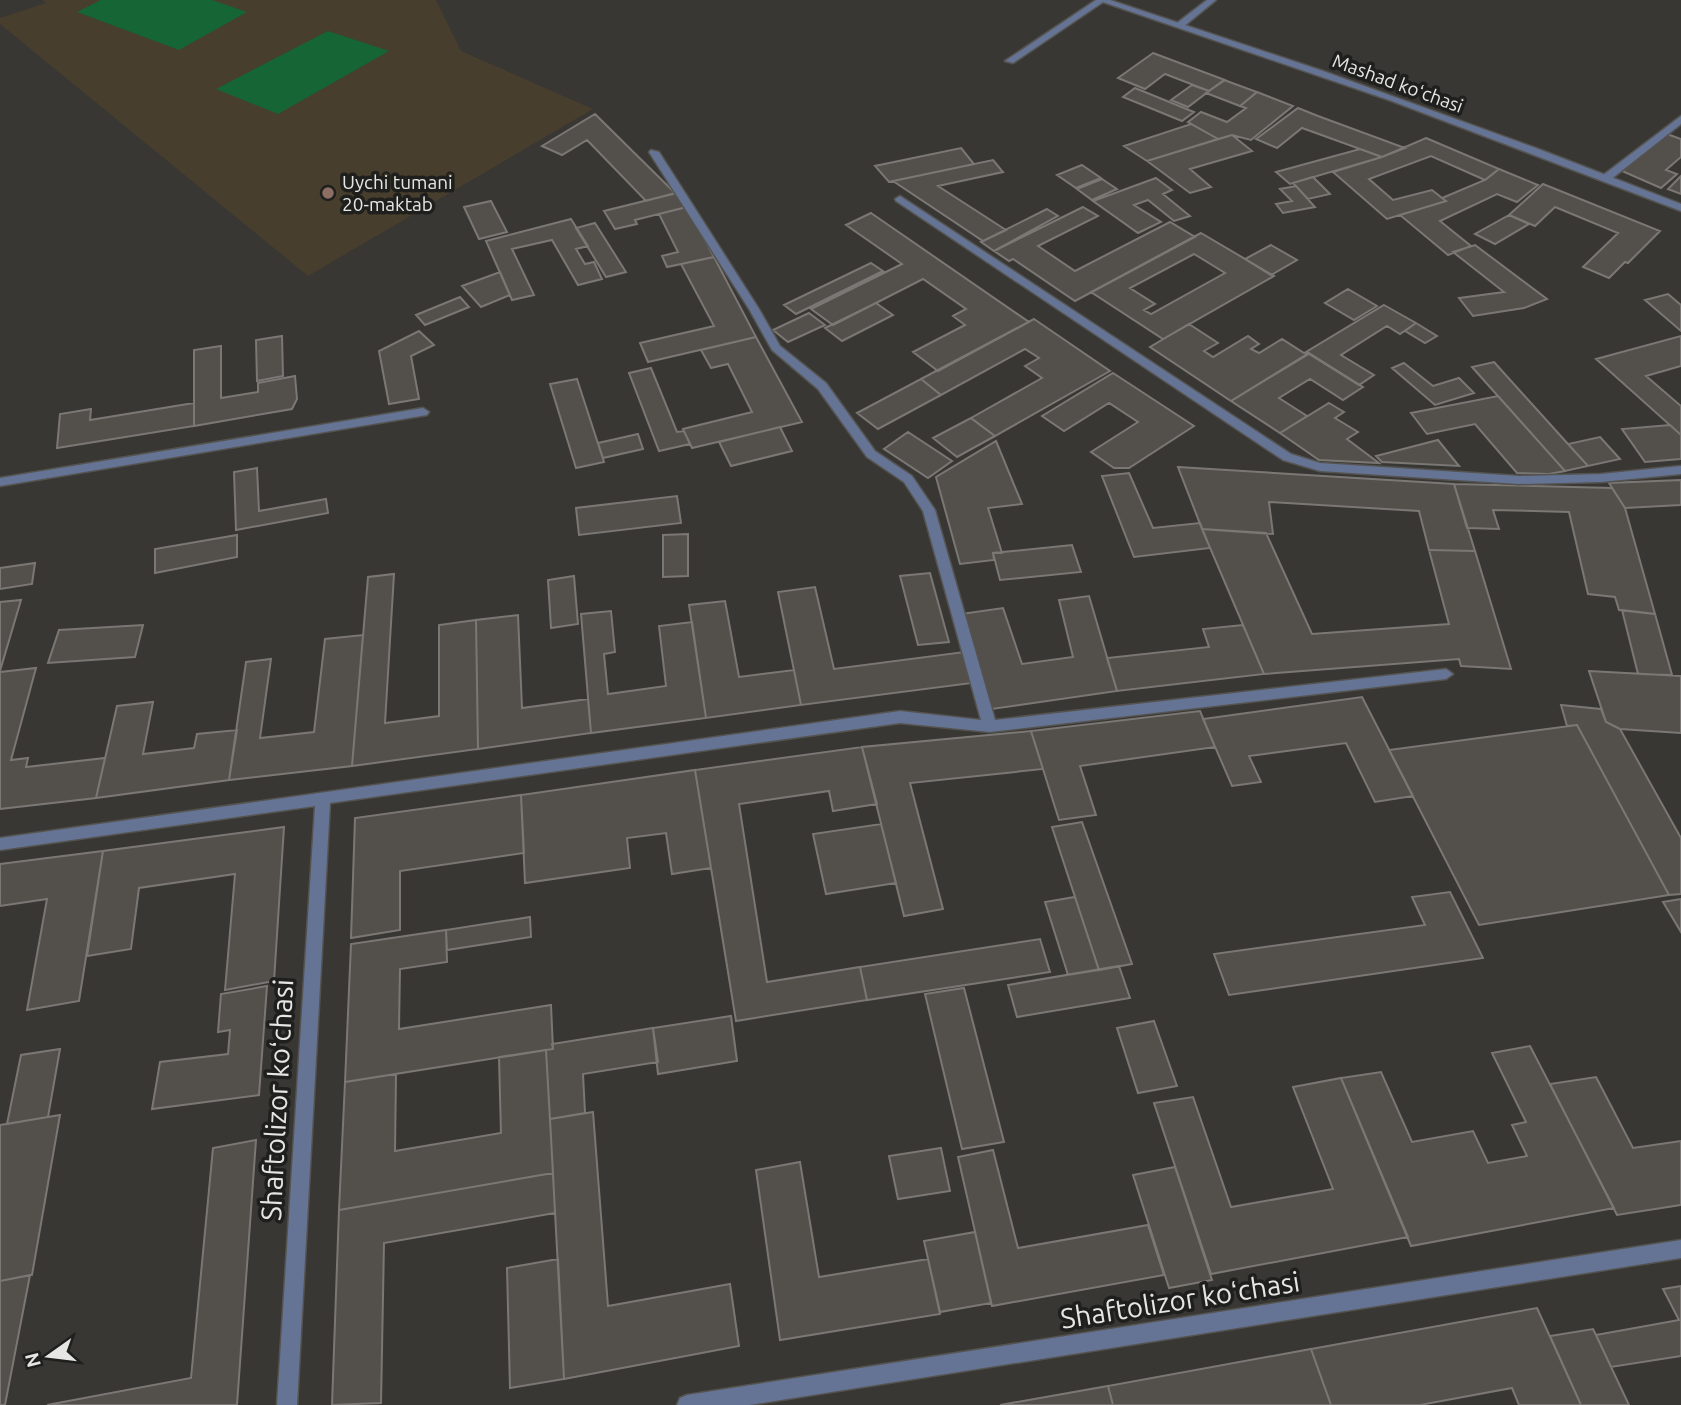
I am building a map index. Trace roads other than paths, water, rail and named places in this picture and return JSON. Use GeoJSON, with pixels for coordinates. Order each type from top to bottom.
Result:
{"type":"FeatureCollection","features":[{"type":"Feature","properties":{"kind":"street"},"geometry":{"type":"LineString","coordinates":[[1010,61],[1101,0]]}},
{"type":"Feature","properties":{"kind":"street","name":"Mashad koʻchasi"},"geometry":{"type":"LineString","coordinates":[[1101,0],[1408,104],[1681,208]]}},
{"type":"Feature","properties":{"kind":"street"},"geometry":{"type":"LineString","coordinates":[[1180,25],[1212,0]]}},
{"type":"Feature","properties":{"kind":"street"},"geometry":{"type":"LineString","coordinates":[[1606,178],[1681,119]]}},
{"type":"Feature","properties":{"kind":"street"},"geometry":{"type":"LineString","coordinates":[[654,152],[776,348],[822,386],[871,454],[908,479],[929,510],[990,726]]}},
{"type":"Feature","properties":{"kind":"street"},"geometry":{"type":"LineString","coordinates":[[900,199],[1287,457],[1320,467],[1519,480],[1601,478],[1681,470]]}},
{"type":"Feature","properties":{"kind":"street"},"geometry":{"type":"LineString","coordinates":[[0,482],[423,412]]}},
{"type":"Feature","properties":{"kind":"street"},"geometry":{"type":"LineString","coordinates":[[0,844],[900,717],[990,726],[1446,674]]}},
{"type":"Feature","properties":{"kind":"street","name":"Shaftolizor koʻchasi"},"geometry":{"type":"LineString","coordinates":[[287,1405],[323,798]]}},
{"type":"Feature","properties":{"kind":"street","name":"Shaftolizor koʻchasi"},"geometry":{"type":"LineString","coordinates":[[687,1405],[1681,1250]]}},
{"type":"Feature","properties":{"kind":"place","name":"Uychi tumani 20-maktab"},"geometry":{"type":"Point","coordinates":[328,193]}}]}
